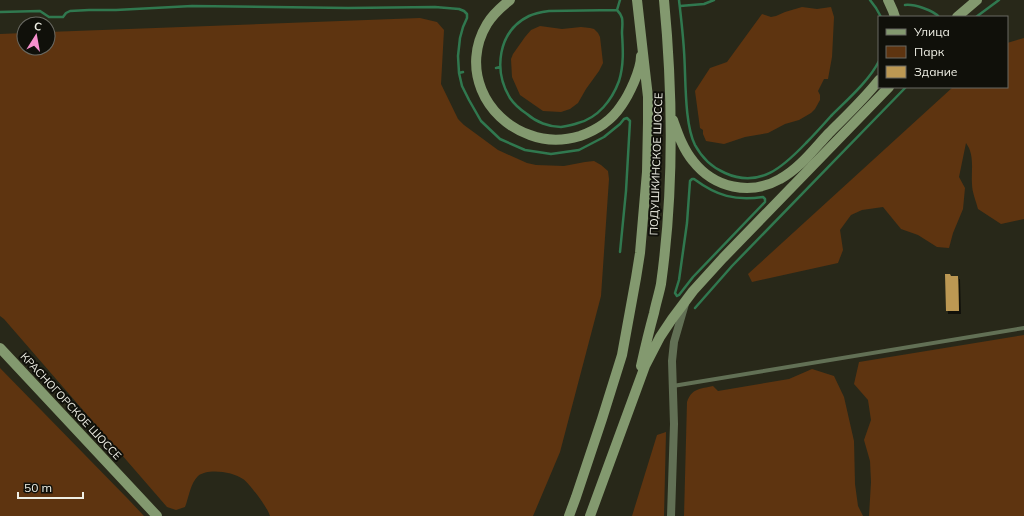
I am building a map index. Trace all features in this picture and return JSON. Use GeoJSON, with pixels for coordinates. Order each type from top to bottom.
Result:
{"type":"FeatureCollection","features":[{"type":"Feature","properties":{"kind":"main road"},"geometry":{"type":"LineString","coordinates":[[510,0],[497,10],[483,32],[480,40],[476,68],[484,96],[495,113],[508,124],[523,133],[532,136],[557,140],[575,138],[591,132],[605,124],[617,112],[635,79],[641,61],[642,44]]}},
{"type":"Feature","properties":{"kind":"main road"},"geometry":{"type":"LineString","coordinates":[[569,516],[622,355],[636,278],[643,219],[648,146],[648,97],[637,0]]}},
{"type":"Feature","properties":{"kind":"main road","name":"ПОДУШКИНСКОЕ ШОССЕ"},"geometry":{"type":"LineString","coordinates":[[633,397],[661,285],[668,221],[670,92],[669,50],[664,0]]}},
{"type":"Feature","properties":{"kind":"main road"},"geometry":{"type":"LineString","coordinates":[[888,0],[895,16]]}},
{"type":"Feature","properties":{"kind":"main road"},"geometry":{"type":"LineString","coordinates":[[958,16],[977,0]]}},
{"type":"Feature","properties":{"kind":"main road"},"geometry":{"type":"LineString","coordinates":[[670,92],[673,120],[684,147],[692,161],[703,172],[715,180],[728,186],[750,188],[770,184],[790,173],[878,81]]}},
{"type":"Feature","properties":{"kind":"main road"},"geometry":{"type":"LineString","coordinates":[[590,516],[645,366],[655,346],[667,328],[686,301],[719,262],[888,88]]}},
{"type":"Feature","properties":{"kind":"main road","name":"КРАСНОГОРСКОЕ ШОССЕ"},"geometry":{"type":"LineString","coordinates":[[0,348],[157,516]]}},
{"type":"Feature","properties":{"kind":"street"},"geometry":{"type":"LineString","coordinates":[[671,516],[674,424],[672,361],[674,342],[686,301]]}},
{"type":"Feature","properties":{"kind":"lane"},"geometry":{"type":"LineString","coordinates":[[673,386],[1024,328]]}},
{"type":"Feature","properties":{"kind":"green space"},"geometry":{"type":"Polygon","coordinates":[[[802,7],[817,9],[831,7],[834,17],[832,57],[828,79],[824,79],[818,91],[820,100],[815,109],[799,120],[785,124],[768,133],[745,137],[724,144],[706,141],[703,130],[700,128],[695,91],[710,68],[727,62],[762,14],[771,17],[802,7]]]}},
{"type":"Feature","properties":{"kind":"green space"},"geometry":{"type":"Polygon","coordinates":[[[420,18],[437,22],[444,30],[441,84],[458,119],[464,125],[498,150],[527,163],[536,165],[564,166],[594,161],[608,171],[609,179],[601,296],[560,452],[533,516],[270,516],[266,507],[258,496],[243,479],[233,474],[220,472],[208,472],[198,476],[195,479],[185,507],[176,510],[167,507],[0,316],[0,34],[16,33],[16,56],[56,56],[56,32],[420,18]]]}},
{"type":"Feature","properties":{"kind":"green space"},"geometry":{"type":"Polygon","coordinates":[[[540,26],[562,29],[581,27],[590,28],[594,29],[600,37],[603,63],[599,71],[578,103],[570,109],[561,112],[543,111],[520,95],[512,77],[511,59],[513,54],[531,30],[540,26]]]}},
{"type":"Feature","properties":{"kind":"green space"},"geometry":{"type":"Polygon","coordinates":[[[1024,38],[1024,219],[1001,224],[978,209],[972,187],[971,152],[966,143],[959,177],[965,188],[963,209],[953,233],[949,248],[937,247],[918,235],[901,229],[883,207],[862,210],[851,215],[840,230],[843,250],[838,263],[752,282],[748,274],[952,88],[1008,88],[1008,43],[1024,38]]]}},
{"type":"Feature","properties":{"kind":"green space"},"geometry":{"type":"Polygon","coordinates":[[[1024,335],[1024,516],[869,516],[871,482],[870,461],[864,440],[871,420],[868,400],[854,384],[859,362],[1024,335]]]}},
{"type":"Feature","properties":{"kind":"green space"},"geometry":{"type":"Polygon","coordinates":[[[0,368],[128,499],[144,516],[0,516],[0,368]]]}},
{"type":"Feature","properties":{"kind":"green space"},"geometry":{"type":"Polygon","coordinates":[[[812,369],[834,376],[844,397],[854,441],[855,484],[858,506],[863,516],[684,516],[687,402],[691,394],[697,390],[713,386],[718,391],[789,379],[812,369]]]}},
{"type":"Feature","properties":{"kind":"green space"},"geometry":{"type":"Polygon","coordinates":[[[666,432],[664,516],[632,516],[657,435],[666,432]]]}},
{"type":"Feature","properties":{"kind":"building"},"geometry":{"type":"Polygon","coordinates":[[[945,274],[958,276],[959,311],[946,311],[945,274]]]}},
{"type":"Feature","properties":{"kind":"waterway"},"geometry":{"type":"LineString","coordinates":[[617,10],[620,0]]}},
{"type":"Feature","properties":{"kind":"waterway"},"geometry":{"type":"LineString","coordinates":[[679,0],[684,45],[687,112],[691,136],[698,150],[707,162],[725,173],[738,177],[760,177],[780,167],[798,152],[857,90],[870,76],[878,63]]}},
{"type":"Feature","properties":{"kind":"waterway"},"geometry":{"type":"LineString","coordinates":[[680,6],[704,4],[714,0]]}},
{"type":"Feature","properties":{"kind":"waterway"},"geometry":{"type":"LineString","coordinates":[[870,0],[880,16]]}},
{"type":"Feature","properties":{"kind":"waterway"},"geometry":{"type":"LineString","coordinates":[[977,16],[999,0]]}},
{"type":"Feature","properties":{"kind":"waterway"},"geometry":{"type":"LineString","coordinates":[[905,5],[913,5],[923,8],[938,16]]}},
{"type":"Feature","properties":{"kind":"waterway"},"geometry":{"type":"LineString","coordinates":[[0,12],[40,11],[49,17],[63,17],[70,11],[192,6],[348,8],[435,7],[459,9],[467,14],[460,38],[458,56],[459,73],[462,86],[481,121],[500,139],[525,150],[551,154],[579,150],[604,137],[624,119],[627,118],[630,121],[626,191],[620,252]]}},
{"type":"Feature","properties":{"kind":"waterway"},"geometry":{"type":"LineString","coordinates":[[617,10],[622,18],[623,57],[621,75],[612,95],[598,113],[585,121],[556,127],[539,122],[522,111],[510,98],[501,75],[500,64],[502,52],[505,41],[511,31],[529,16],[549,11],[617,10]]}},
{"type":"Feature","properties":{"kind":"waterway"},"geometry":{"type":"LineString","coordinates":[[496,68],[500,67]]}},
{"type":"Feature","properties":{"kind":"waterway"},"geometry":{"type":"LineString","coordinates":[[459,73],[463,72]]}},
{"type":"Feature","properties":{"kind":"waterway"},"geometry":{"type":"LineString","coordinates":[[695,308],[732,266],[905,88]]}},
{"type":"Feature","properties":{"kind":"waterway"},"geometry":{"type":"LineString","coordinates":[[692,179],[711,190],[727,196],[735,198],[763,197],[765,202],[693,277],[677,296],[675,293],[679,280],[687,223],[690,181],[692,179]]}}]}
